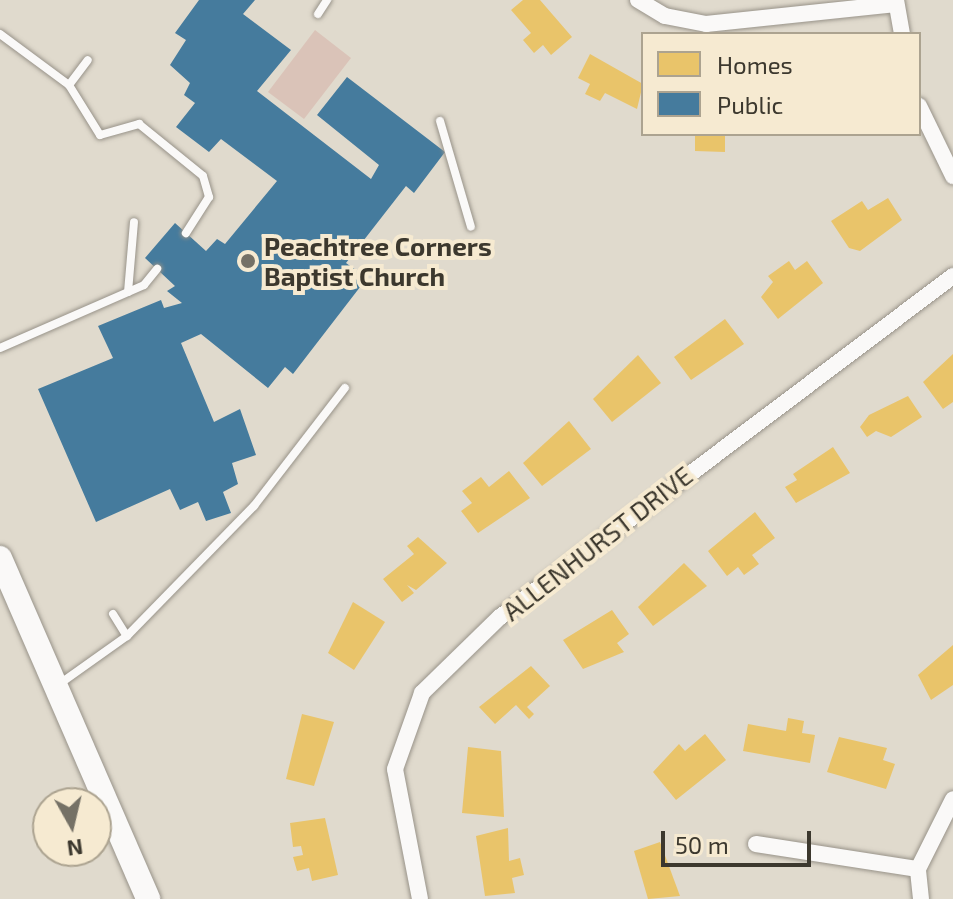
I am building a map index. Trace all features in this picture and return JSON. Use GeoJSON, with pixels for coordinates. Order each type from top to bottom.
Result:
{"type":"FeatureCollection","features":[{"type":"Feature","properties":{"kind":"street"},"geometry":{"type":"LineString","coordinates":[[638,0],[665,16],[706,24],[896,2],[902,32]]}},
{"type":"Feature","properties":{"kind":"street"},"geometry":{"type":"LineString","coordinates":[[921,110],[953,176]]}},
{"type":"Feature","properties":{"kind":"street","name":"ALLENHURST DRIVE"},"geometry":{"type":"LineString","coordinates":[[420,899],[395,769],[422,693],[500,617],[953,276]]}},
{"type":"Feature","properties":{"kind":"street"},"geometry":{"type":"LineString","coordinates":[[0,558],[148,899]]}},
{"type":"Feature","properties":{"kind":"street"},"geometry":{"type":"LineString","coordinates":[[921,899],[918,869],[953,799]]}},
{"type":"Feature","properties":{"kind":"street"},"geometry":{"type":"LineString","coordinates":[[756,844],[918,869]]}},
{"type":"Feature","properties":{"kind":"lane"},"geometry":{"type":"LineString","coordinates":[[318,14],[327,0]]}},
{"type":"Feature","properties":{"kind":"lane"},"geometry":{"type":"LineString","coordinates":[[0,34],[69,85],[100,135],[139,124],[203,176],[209,197],[186,233]]}},
{"type":"Feature","properties":{"kind":"lane"},"geometry":{"type":"LineString","coordinates":[[69,85],[88,60]]}},
{"type":"Feature","properties":{"kind":"lane"},"geometry":{"type":"LineString","coordinates":[[440,121],[471,227]]}},
{"type":"Feature","properties":{"kind":"lane"},"geometry":{"type":"LineString","coordinates":[[128,292],[134,222]]}},
{"type":"Feature","properties":{"kind":"lane"},"geometry":{"type":"LineString","coordinates":[[0,348],[128,292],[157,269]]}},
{"type":"Feature","properties":{"kind":"lane"},"geometry":{"type":"LineString","coordinates":[[57,685],[127,636],[254,506],[345,388]]}},
{"type":"Feature","properties":{"kind":"lane"},"geometry":{"type":"LineString","coordinates":[[113,614],[127,636]]}},
{"type":"Feature","properties":{"kind":"shaded area"},"geometry":{"type":"Polygon","coordinates":[[[315,30],[351,58],[304,119],[268,92],[315,30]]]}},
{"type":"Feature","properties":{"kind":"building: Homes"},"geometry":{"type":"Polygon","coordinates":[[[523,0],[540,0],[572,37],[551,55],[543,45],[534,53],[523,40],[531,33],[511,10],[523,0]]]}},
{"type":"Feature","properties":{"kind":"building: Homes"},"geometry":{"type":"Polygon","coordinates":[[[590,54],[641,83],[637,109],[605,93],[600,101],[585,94],[590,84],[578,78],[590,54]]]}},
{"type":"Feature","properties":{"kind":"building: Homes"},"geometry":{"type":"Polygon","coordinates":[[[695,136],[725,136],[725,152],[695,151],[695,136]]]}},
{"type":"Feature","properties":{"kind":"building: Homes"},"geometry":{"type":"Polygon","coordinates":[[[888,198],[902,220],[860,251],[849,248],[831,221],[862,201],[868,210],[888,198]]]}},
{"type":"Feature","properties":{"kind":"building: Homes"},"geometry":{"type":"Polygon","coordinates":[[[789,261],[795,270],[807,261],[823,283],[778,319],[761,297],[773,282],[768,276],[789,261]]]}},
{"type":"Feature","properties":{"kind":"building: Homes"},"geometry":{"type":"Polygon","coordinates":[[[725,319],[744,344],[691,380],[674,357],[725,319]]]}},
{"type":"Feature","properties":{"kind":"building: Homes"},"geometry":{"type":"Polygon","coordinates":[[[953,354],[953,402],[943,409],[923,382],[953,354]]]}},
{"type":"Feature","properties":{"kind":"building: Homes"},"geometry":{"type":"Polygon","coordinates":[[[638,355],[661,383],[612,422],[593,399],[638,355]]]}},
{"type":"Feature","properties":{"kind":"building: Homes"},"geometry":{"type":"Polygon","coordinates":[[[908,396],[922,417],[891,437],[876,431],[867,437],[860,427],[869,415],[908,396]]]}},
{"type":"Feature","properties":{"kind":"building: Homes"},"geometry":{"type":"Polygon","coordinates":[[[569,421],[591,449],[542,486],[523,463],[569,421]]]}},
{"type":"Feature","properties":{"kind":"building: Homes"},"geometry":{"type":"Polygon","coordinates":[[[833,447],[850,473],[796,503],[785,487],[797,480],[793,474],[833,447]]]}},
{"type":"Feature","properties":{"kind":"building: Homes"},"geometry":{"type":"Polygon","coordinates":[[[509,471],[530,498],[478,533],[461,511],[472,503],[462,491],[481,477],[489,487],[509,471]]]}},
{"type":"Feature","properties":{"kind":"building: Homes"},"geometry":{"type":"Polygon","coordinates":[[[755,512],[775,538],[752,555],[759,564],[744,575],[738,567],[727,576],[708,551],[755,512]]]}},
{"type":"Feature","properties":{"kind":"building: Homes"},"geometry":{"type":"Polygon","coordinates":[[[418,537],[447,563],[416,590],[407,585],[414,593],[402,602],[383,579],[414,554],[407,546],[418,537]]]}},
{"type":"Feature","properties":{"kind":"building: Homes"},"geometry":{"type":"Polygon","coordinates":[[[684,563],[707,586],[653,626],[638,607],[684,563]]]}},
{"type":"Feature","properties":{"kind":"building: Homes"},"geometry":{"type":"Polygon","coordinates":[[[353,602],[385,622],[354,670],[328,653],[353,602]]]}},
{"type":"Feature","properties":{"kind":"building: Homes"},"geometry":{"type":"Polygon","coordinates":[[[612,610],[629,634],[617,643],[624,652],[583,669],[563,640],[612,610]]]}},
{"type":"Feature","properties":{"kind":"building: Homes"},"geometry":{"type":"Polygon","coordinates":[[[953,645],[953,685],[931,700],[918,675],[953,645]]]}},
{"type":"Feature","properties":{"kind":"building: Homes"},"geometry":{"type":"Polygon","coordinates":[[[531,666],[550,686],[527,707],[534,714],[529,719],[516,705],[495,724],[479,707],[531,666]]]}},
{"type":"Feature","properties":{"kind":"building: Homes"},"geometry":{"type":"Polygon","coordinates":[[[302,714],[334,722],[314,786],[286,779],[302,714]]]}},
{"type":"Feature","properties":{"kind":"building: Homes"},"geometry":{"type":"Polygon","coordinates":[[[788,718],[804,721],[802,733],[815,735],[810,763],[743,751],[748,724],[786,731],[788,718]]]}},
{"type":"Feature","properties":{"kind":"building: Homes"},"geometry":{"type":"Polygon","coordinates":[[[705,734],[726,760],[676,800],[653,772],[679,744],[685,751],[705,734]]]}},
{"type":"Feature","properties":{"kind":"building: Homes"},"geometry":{"type":"Polygon","coordinates":[[[839,737],[887,748],[883,760],[895,764],[886,789],[827,772],[839,737]]]}},
{"type":"Feature","properties":{"kind":"building: Homes"},"geometry":{"type":"Polygon","coordinates":[[[468,747],[501,751],[504,817],[462,813],[468,747]]]}},
{"type":"Feature","properties":{"kind":"building: Homes"},"geometry":{"type":"Polygon","coordinates":[[[325,818],[338,875],[312,881],[309,868],[297,871],[293,857],[303,855],[301,846],[293,847],[290,823],[325,818]]]}},
{"type":"Feature","properties":{"kind":"building: Homes"},"geometry":{"type":"Polygon","coordinates":[[[508,828],[509,861],[520,858],[524,875],[512,878],[515,893],[485,896],[476,836],[508,828]]]}},
{"type":"Feature","properties":{"kind":"building: Homes"},"geometry":{"type":"Polygon","coordinates":[[[660,842],[680,896],[648,899],[634,851],[660,842]]]}},
{"type":"Feature","properties":{"kind":"building: Public","name":"Peachtree Corners Baptist Church"},"geometry":{"type":"Polygon","coordinates":[[[199,0],[255,0],[243,14],[291,50],[257,91],[371,179],[379,165],[317,115],[347,77],[445,152],[414,193],[406,186],[346,263],[367,278],[293,374],[285,367],[268,388],[201,334],[181,343],[214,422],[240,409],[256,455],[232,463],[238,484],[223,492],[231,513],[206,521],[198,502],[180,510],[170,489],[96,522],[38,389],[113,358],[98,326],[161,300],[164,308],[182,303],[167,291],[175,286],[145,258],[175,223],[206,251],[217,239],[225,244],[277,181],[221,139],[209,152],[176,127],[195,103],[184,95],[190,83],[170,65],[186,40],[175,33],[199,0]]]}},
{"type":"Feature","properties":{"kind":"place","name":"Peachtree Corners Baptist Church"},"geometry":{"type":"Point","coordinates":[248,261]}}]}
